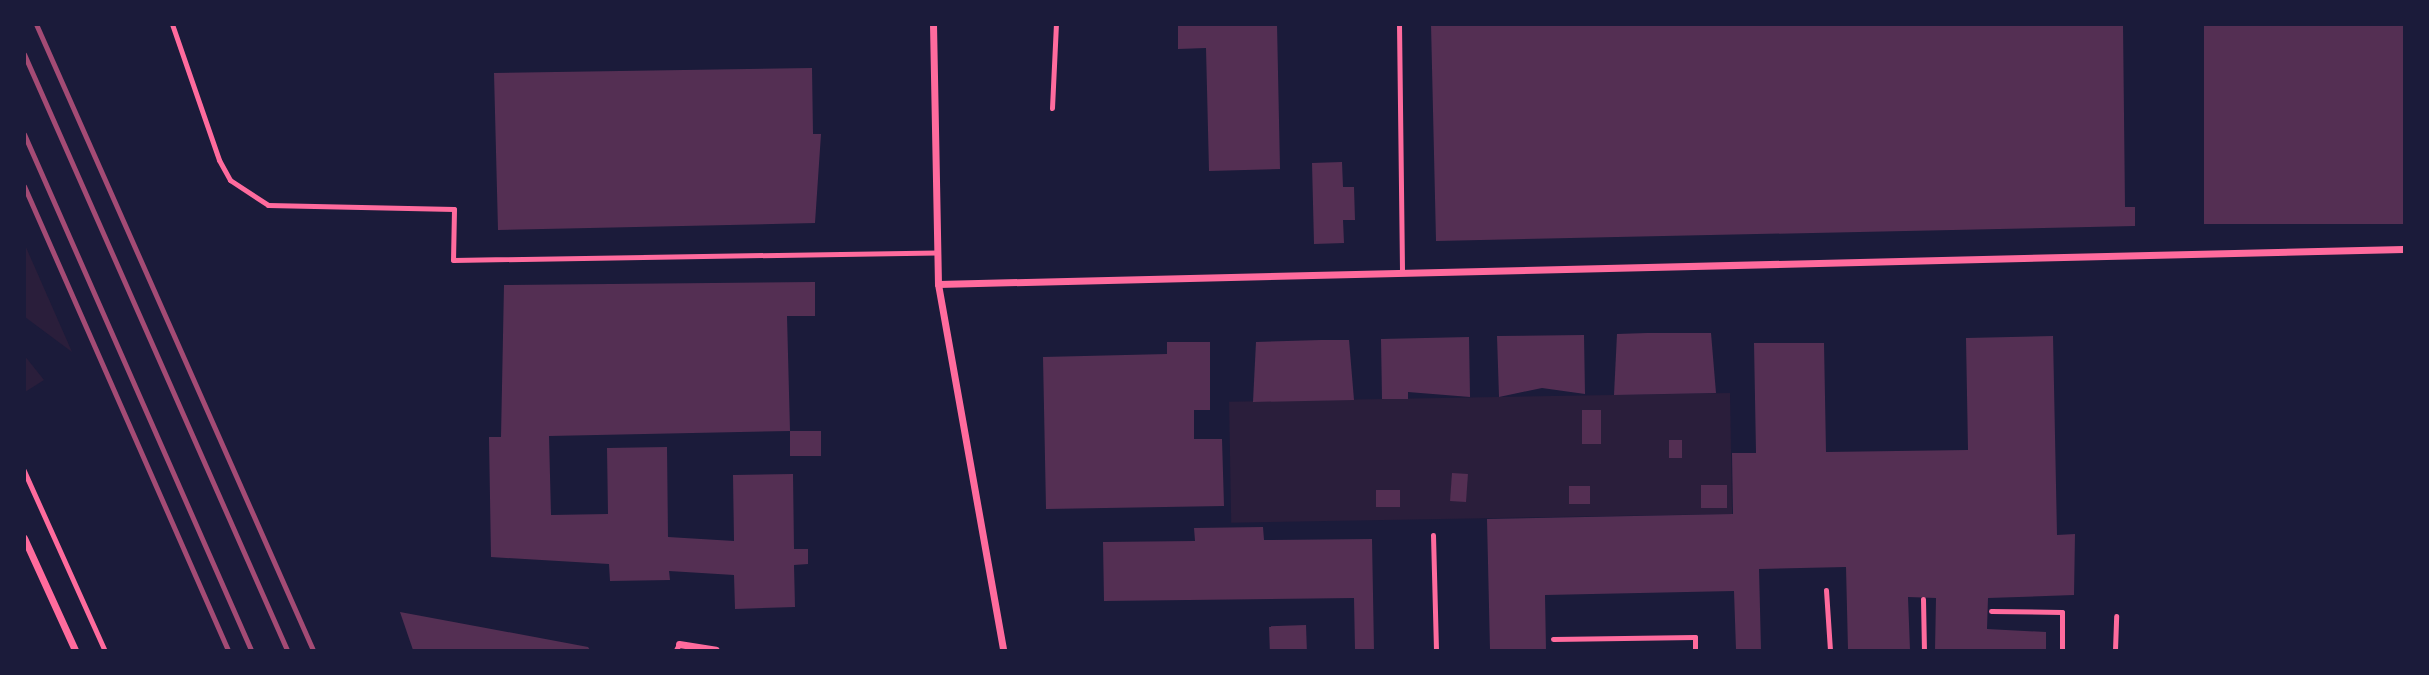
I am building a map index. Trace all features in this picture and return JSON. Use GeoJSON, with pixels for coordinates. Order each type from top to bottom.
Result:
{"type":"FeatureCollection","features":[{"type":"Feature","properties":{"kind":"street"},"geometry":{"type":"LineString","coordinates":[[933,24],[937,284],[1003,650]]}},
{"type":"Feature","properties":{"kind":"street"},"geometry":{"type":"LineString","coordinates":[[937,284],[2404,249]]}},
{"type":"Feature","properties":{"kind":"street"},"geometry":{"type":"LineString","coordinates":[[24,538],[75,650]]}},
{"type":"Feature","properties":{"kind":"street"},"geometry":{"type":"LineString","coordinates":[[677,647],[716,650]]}},
{"type":"Feature","properties":{"kind":"lane"},"geometry":{"type":"LineString","coordinates":[[172,24],[219,160],[230,180],[268,205],[454,209],[453,260],[937,252]]}},
{"type":"Feature","properties":{"kind":"lane"},"geometry":{"type":"LineString","coordinates":[[1052,108],[1056,24]]}},
{"type":"Feature","properties":{"kind":"lane"},"geometry":{"type":"LineString","coordinates":[[1399,24],[1402,273]]}},
{"type":"Feature","properties":{"kind":"lane"},"geometry":{"type":"LineString","coordinates":[[1433,535],[1436,650]]}},
{"type":"Feature","properties":{"kind":"lane"},"geometry":{"type":"LineString","coordinates":[[1826,590],[1830,650]]}},
{"type":"Feature","properties":{"kind":"lane"},"geometry":{"type":"LineString","coordinates":[[1923,599],[1924,650]]}},
{"type":"Feature","properties":{"kind":"lane"},"geometry":{"type":"LineString","coordinates":[[1991,611],[2062,612],[2062,650]]}},
{"type":"Feature","properties":{"kind":"lane"},"geometry":{"type":"LineString","coordinates":[[2115,650],[2116,616]]}},
{"type":"Feature","properties":{"kind":"lane"},"geometry":{"type":"LineString","coordinates":[[1553,639],[1695,637],[1695,650]]}},
{"type":"Feature","properties":{"kind":"path"},"geometry":{"type":"LineString","coordinates":[[24,470],[105,650]]}},
{"type":"Feature","properties":{"kind":"shaded area"},"geometry":{"type":"Polygon","coordinates":[[[25,245],[72,352],[25,317],[25,245]]]}},
{"type":"Feature","properties":{"kind":"shaded area"},"geometry":{"type":"Polygon","coordinates":[[[24,355],[44,380],[25,392],[24,392],[24,355]]]}},
{"type":"Feature","properties":{"kind":"shaded area"},"geometry":{"type":"Polygon","coordinates":[[[1730,393],[1732,514],[1231,523],[1229,402],[1730,393]]]}},
{"type":"Feature","properties":{"kind":"building"},"geometry":{"type":"Polygon","coordinates":[[[1178,24],[1277,24],[1280,169],[1209,171],[1206,48],[1178,49],[1178,24]]]}},
{"type":"Feature","properties":{"kind":"building"},"geometry":{"type":"Polygon","coordinates":[[[1431,24],[2123,24],[2125,207],[2135,207],[2135,226],[1436,241],[1431,24]]]}},
{"type":"Feature","properties":{"kind":"building"},"geometry":{"type":"Polygon","coordinates":[[[2204,24],[2404,24],[2404,224],[2204,224],[2204,24]]]}},
{"type":"Feature","properties":{"kind":"building"},"geometry":{"type":"Polygon","coordinates":[[[812,68],[813,134],[821,134],[815,223],[498,230],[494,73],[812,68]]]}},
{"type":"Feature","properties":{"kind":"building"},"geometry":{"type":"Polygon","coordinates":[[[1342,162],[1343,187],[1354,187],[1355,220],[1343,220],[1344,243],[1314,244],[1312,163],[1342,162]]]}},
{"type":"Feature","properties":{"kind":"building"},"geometry":{"type":"Polygon","coordinates":[[[815,282],[815,316],[787,316],[790,431],[549,436],[551,515],[608,514],[607,448],[667,447],[668,537],[734,541],[733,475],[793,474],[794,549],[808,549],[808,564],[794,565],[795,607],[735,609],[734,575],[669,571],[670,580],[610,581],[609,564],[491,557],[489,437],[501,437],[504,285],[815,282]]]}},
{"type":"Feature","properties":{"kind":"building"},"geometry":{"type":"Polygon","coordinates":[[[1711,333],[1716,393],[1614,395],[1617,334],[1711,333]]]}},
{"type":"Feature","properties":{"kind":"building"},"geometry":{"type":"Polygon","coordinates":[[[1584,335],[1585,394],[1542,388],[1499,397],[1497,336],[1584,335]]]}},
{"type":"Feature","properties":{"kind":"building"},"geometry":{"type":"Polygon","coordinates":[[[2053,336],[2057,535],[2075,534],[2074,595],[1988,598],[1987,629],[2046,632],[2046,650],[1935,650],[1936,598],[1908,597],[1910,650],[1848,650],[1846,567],[1759,569],[1761,650],[1736,650],[1734,591],[1545,595],[1546,650],[1490,650],[1487,519],[1733,514],[1732,453],[1756,453],[1754,343],[1824,343],[1826,452],[1968,450],[1966,338],[2053,336]]]}},
{"type":"Feature","properties":{"kind":"building"},"geometry":{"type":"Polygon","coordinates":[[[1469,337],[1470,397],[1408,392],[1408,399],[1382,399],[1381,339],[1469,337]]]}},
{"type":"Feature","properties":{"kind":"building"},"geometry":{"type":"Polygon","coordinates":[[[1349,340],[1354,400],[1253,402],[1256,342],[1349,340]]]}},
{"type":"Feature","properties":{"kind":"building"},"geometry":{"type":"Polygon","coordinates":[[[1167,342],[1210,342],[1210,410],[1194,410],[1194,439],[1222,439],[1224,506],[1046,509],[1043,357],[1167,354],[1167,342]]]}},
{"type":"Feature","properties":{"kind":"building"},"geometry":{"type":"Polygon","coordinates":[[[1582,410],[1601,410],[1601,444],[1582,444],[1582,410]]]}},
{"type":"Feature","properties":{"kind":"building"},"geometry":{"type":"Polygon","coordinates":[[[790,431],[821,431],[821,456],[790,456],[790,431]]]}},
{"type":"Feature","properties":{"kind":"building"},"geometry":{"type":"Polygon","coordinates":[[[1669,440],[1682,440],[1682,458],[1669,458],[1669,440]]]}},
{"type":"Feature","properties":{"kind":"building"},"geometry":{"type":"Polygon","coordinates":[[[1452,473],[1468,474],[1466,502],[1450,501],[1452,473]]]}},
{"type":"Feature","properties":{"kind":"building"},"geometry":{"type":"Polygon","coordinates":[[[1701,485],[1727,485],[1727,508],[1701,508],[1701,485]]]}},
{"type":"Feature","properties":{"kind":"building"},"geometry":{"type":"Polygon","coordinates":[[[1569,486],[1590,486],[1590,504],[1569,504],[1569,486]]]}},
{"type":"Feature","properties":{"kind":"building"},"geometry":{"type":"Polygon","coordinates":[[[1376,490],[1400,490],[1400,507],[1376,507],[1376,490]]]}},
{"type":"Feature","properties":{"kind":"building"},"geometry":{"type":"Polygon","coordinates":[[[1263,527],[1264,540],[1372,539],[1374,650],[1355,650],[1354,598],[1104,601],[1103,542],[1195,541],[1194,528],[1263,527]]]}},
{"type":"Feature","properties":{"kind":"building"},"geometry":{"type":"Polygon","coordinates":[[[400,612],[588,647],[590,650],[413,650],[400,612]]]}},
{"type":"Feature","properties":{"kind":"building"},"geometry":{"type":"Polygon","coordinates":[[[1306,625],[1307,650],[1270,650],[1269,626],[1306,625]]]}},
{"type":"Feature","properties":{"kind":"railway"},"geometry":{"type":"LineString","coordinates":[[36,24],[313,650]]}},
{"type":"Feature","properties":{"kind":"railway"},"geometry":{"type":"LineString","coordinates":[[24,54],[287,650]]}},
{"type":"Feature","properties":{"kind":"railway"},"geometry":{"type":"LineString","coordinates":[[24,134],[251,650]]}},
{"type":"Feature","properties":{"kind":"railway"},"geometry":{"type":"LineString","coordinates":[[24,186],[228,650]]}}]}
